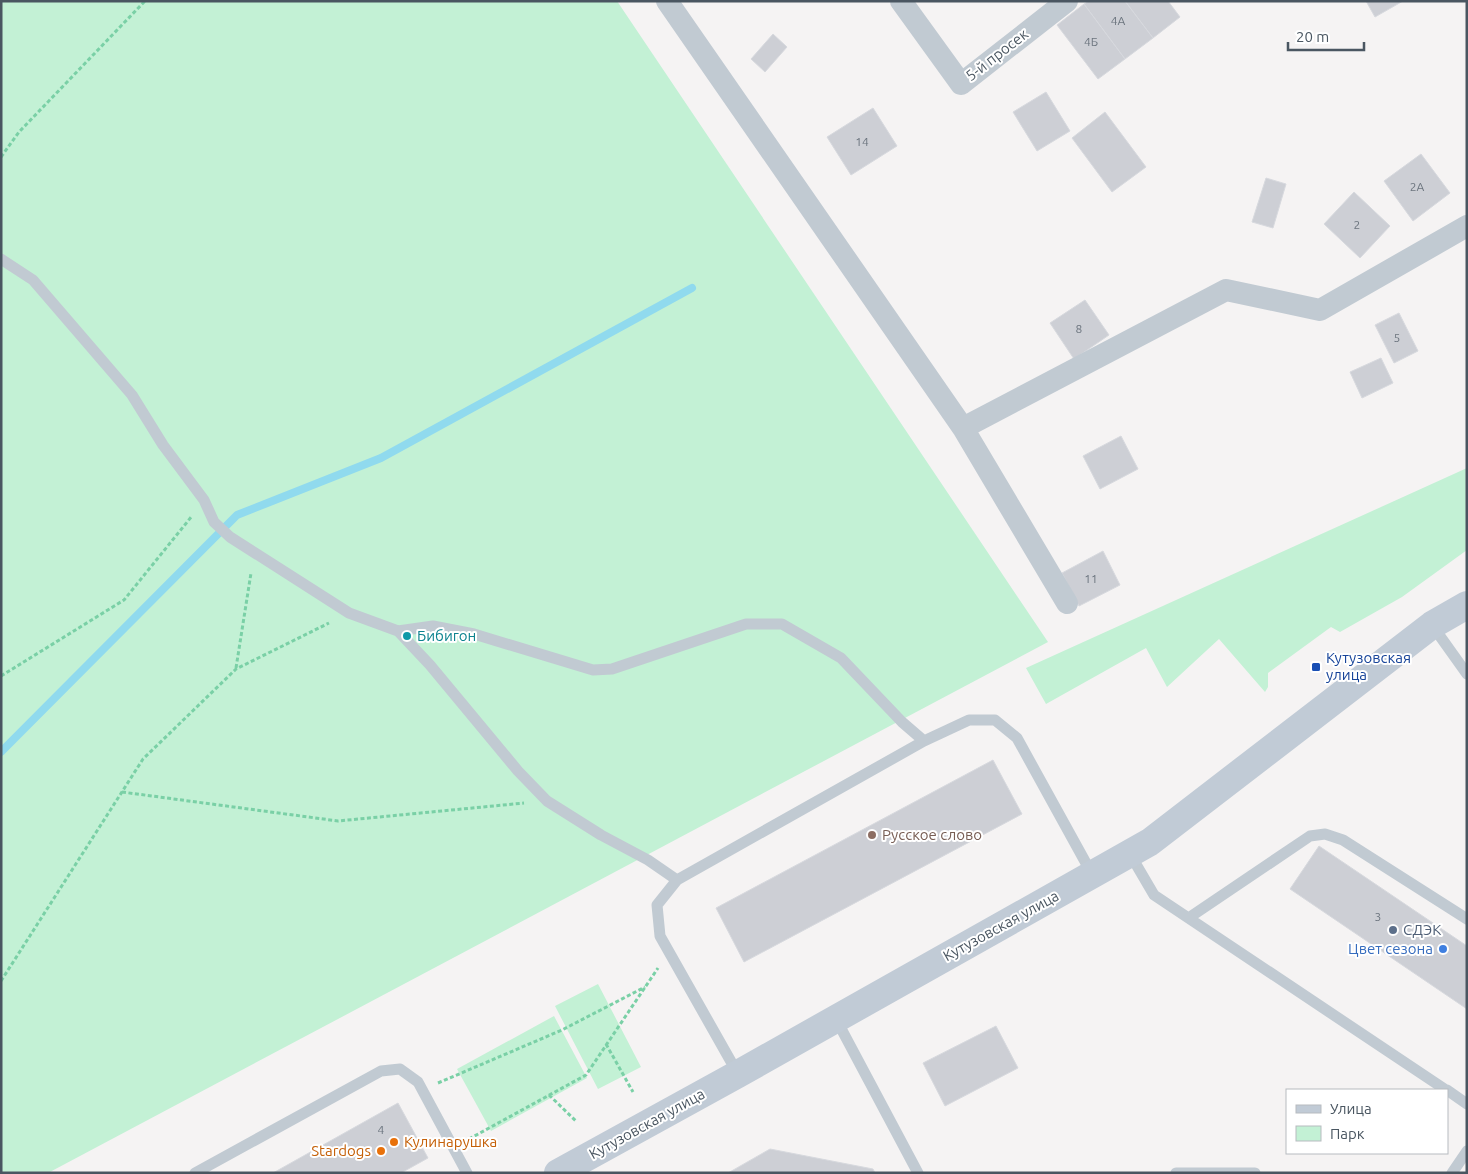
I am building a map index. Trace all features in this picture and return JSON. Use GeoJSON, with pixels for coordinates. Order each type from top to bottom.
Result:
{"type":"FeatureCollection","features":[{"type":"Feature","properties":{"kind":"street"},"geometry":{"type":"LineString","coordinates":[[667,1],[963,428],[1066,603]]}},
{"type":"Feature","properties":{"kind":"street","name":"5-й просек"},"geometry":{"type":"LineString","coordinates":[[901,1],[961,84],[1067,1]]}},
{"type":"Feature","properties":{"kind":"street"},"geometry":{"type":"LineString","coordinates":[[963,428],[1226,290],[1320,310],[1467,226]]}},
{"type":"Feature","properties":{"kind":"street","name":"Кутузовская улица"},"geometry":{"type":"LineString","coordinates":[[558,1173],[1130,854],[1158,836],[1432,625],[1467,605]]}},
{"type":"Feature","properties":{"kind":"lane"},"geometry":{"type":"LineString","coordinates":[[1,258],[33,280],[132,395],[163,445],[204,500],[214,522],[230,537],[254,554],[350,613],[398,631],[430,665],[518,771],[547,800],[601,835],[648,860],[677,880]]}},
{"type":"Feature","properties":{"kind":"lane"},"geometry":{"type":"LineString","coordinates":[[398,631],[433,626],[474,634],[593,670],[612,669],[746,624],[782,624],[840,658],[902,722],[924,741]]}},
{"type":"Feature","properties":{"kind":"lane"},"geometry":{"type":"LineString","coordinates":[[1432,625],[1467,674]]}},
{"type":"Feature","properties":{"kind":"lane"},"geometry":{"type":"LineString","coordinates":[[738,1074],[660,936],[656,905],[677,880],[924,741],[969,720],[995,720],[1017,738],[1092,875]]}},
{"type":"Feature","properties":{"kind":"lane"},"geometry":{"type":"LineString","coordinates":[[1190,917],[1310,836],[1324,834],[1342,840],[1467,919]]}},
{"type":"Feature","properties":{"kind":"lane"},"geometry":{"type":"LineString","coordinates":[[1130,854],[1154,895],[1190,917],[1446,1089]]}},
{"type":"Feature","properties":{"kind":"lane"},"geometry":{"type":"LineString","coordinates":[[836,1018],[918,1173]]}},
{"type":"Feature","properties":{"kind":"lane"},"geometry":{"type":"LineString","coordinates":[[196,1173],[381,1071],[400,1069],[418,1082],[467,1173]]}},
{"type":"Feature","properties":{"kind":"lane"},"geometry":{"type":"LineString","coordinates":[[1448,1091],[1467,1104]]}},
{"type":"Feature","properties":{"kind":"lane"},"geometry":{"type":"LineString","coordinates":[[1452,1173],[1467,1151]]}},
{"type":"Feature","properties":{"kind":"lane"},"geometry":{"type":"LineString","coordinates":[[1176,1173],[1254,1173]]}},
{"type":"Feature","properties":{"kind":"path"},"geometry":{"type":"LineString","coordinates":[[1,157],[19,132],[145,1]]}},
{"type":"Feature","properties":{"kind":"path"},"geometry":{"type":"LineString","coordinates":[[1,676],[124,600],[204,500]]}},
{"type":"Feature","properties":{"kind":"path"},"geometry":{"type":"LineString","coordinates":[[236,669],[254,554]]}},
{"type":"Feature","properties":{"kind":"path"},"geometry":{"type":"LineString","coordinates":[[1,981],[143,759],[236,669],[350,613]]}},
{"type":"Feature","properties":{"kind":"path"},"geometry":{"type":"LineString","coordinates":[[122,792],[338,821],[547,800]]}},
{"type":"Feature","properties":{"kind":"path"},"geometry":{"type":"LineString","coordinates":[[453,1148],[586,1075],[669,952]]}},
{"type":"Feature","properties":{"kind":"path"},"geometry":{"type":"LineString","coordinates":[[459,1073],[562,1030],[645,986]]}},
{"type":"Feature","properties":{"kind":"path"},"geometry":{"type":"LineString","coordinates":[[606,1044],[633,1092]]}},
{"type":"Feature","properties":{"kind":"path"},"geometry":{"type":"LineString","coordinates":[[549,1095],[577,1122]]}},
{"type":"Feature","properties":{"kind":"green space"},"geometry":{"type":"Polygon","coordinates":[[[1,1],[617,1],[1048,642],[48,1173],[1,1173],[1,1]]]}},
{"type":"Feature","properties":{"kind":"green space"},"geometry":{"type":"Polygon","coordinates":[[[1467,468],[1467,550],[1402,597],[1340,632],[1331,627],[1268,673],[1268,687],[1265,692],[1219,639],[1167,687],[1146,648],[1046,704],[1026,668],[1467,468]]]}},
{"type":"Feature","properties":{"kind":"green space"},"geometry":{"type":"Polygon","coordinates":[[[598,984],[641,1067],[598,1089],[555,1006],[598,984]]]}},
{"type":"Feature","properties":{"kind":"green space"},"geometry":{"type":"Polygon","coordinates":[[[554,1016],[587,1078],[491,1131],[457,1069],[554,1016]]]}},
{"type":"Feature","properties":{"kind":"building"},"geometry":{"type":"Polygon","coordinates":[[[1089,1],[1125,1],[1153,38],[1125,59],[1084,4],[1089,1]]]}},
{"type":"Feature","properties":{"kind":"building"},"geometry":{"type":"Polygon","coordinates":[[[1125,1],[1168,1],[1180,17],[1153,38],[1125,1]]]}},
{"type":"Feature","properties":{"kind":"building"},"geometry":{"type":"Polygon","coordinates":[[[1366,1],[1403,1],[1375,17],[1366,1]]]}},
{"type":"Feature","properties":{"kind":"building"},"geometry":{"type":"Polygon","coordinates":[[[1084,4],[1125,59],[1098,79],[1057,25],[1084,4]]]}},
{"type":"Feature","properties":{"kind":"building"},"geometry":{"type":"Polygon","coordinates":[[[773,34],[787,47],[765,72],[751,59],[773,34]]]}},
{"type":"Feature","properties":{"kind":"building"},"geometry":{"type":"Polygon","coordinates":[[[1046,92],[1070,131],[1037,151],[1013,112],[1046,92]]]}},
{"type":"Feature","properties":{"kind":"building"},"geometry":{"type":"Polygon","coordinates":[[[873,108],[897,146],[851,175],[827,137],[873,108]]]}},
{"type":"Feature","properties":{"kind":"building"},"geometry":{"type":"Polygon","coordinates":[[[1105,112],[1146,167],[1112,192],[1072,138],[1105,112]]]}},
{"type":"Feature","properties":{"kind":"building"},"geometry":{"type":"Polygon","coordinates":[[[1421,154],[1450,193],[1413,221],[1384,181],[1421,154]]]}},
{"type":"Feature","properties":{"kind":"building"},"geometry":{"type":"Polygon","coordinates":[[[1266,178],[1286,184],[1273,228],[1252,222],[1266,178]]]}},
{"type":"Feature","properties":{"kind":"building"},"geometry":{"type":"Polygon","coordinates":[[[1354,192],[1390,226],[1360,258],[1324,224],[1354,192]]]}},
{"type":"Feature","properties":{"kind":"building"},"geometry":{"type":"Polygon","coordinates":[[[1085,300],[1109,335],[1074,359],[1050,323],[1085,300]]]}},
{"type":"Feature","properties":{"kind":"building"},"geometry":{"type":"Polygon","coordinates":[[[1399,313],[1418,351],[1394,363],[1375,325],[1399,313]]]}},
{"type":"Feature","properties":{"kind":"building"},"geometry":{"type":"Polygon","coordinates":[[[1381,358],[1393,383],[1362,398],[1350,372],[1381,358]]]}},
{"type":"Feature","properties":{"kind":"building"},"geometry":{"type":"Polygon","coordinates":[[[1121,436],[1138,469],[1100,489],[1083,456],[1121,436]]]}},
{"type":"Feature","properties":{"kind":"building"},"geometry":{"type":"Polygon","coordinates":[[[1103,551],[1120,585],[1079,606],[1062,573],[1103,551]]]}},
{"type":"Feature","properties":{"kind":"building"},"geometry":{"type":"Polygon","coordinates":[[[993,760],[1022,814],[744,962],[716,908],[993,760]]]}},
{"type":"Feature","properties":{"kind":"building"},"geometry":{"type":"Polygon","coordinates":[[[1319,846],[1467,946],[1467,1009],[1290,889],[1319,846]]]}},
{"type":"Feature","properties":{"kind":"building"},"geometry":{"type":"Polygon","coordinates":[[[996,1026],[1018,1068],[945,1106],[923,1063],[996,1026]]]}},
{"type":"Feature","properties":{"kind":"building"},"geometry":{"type":"Polygon","coordinates":[[[398,1103],[428,1158],[401,1173],[273,1173],[398,1103]]]}},
{"type":"Feature","properties":{"kind":"building"},"geometry":{"type":"Polygon","coordinates":[[[770,1149],[873,1169],[875,1173],[728,1173],[770,1149]]]}},
{"type":"Feature","properties":{"kind":"waterway"},"geometry":{"type":"LineString","coordinates":[[1,752],[237,515],[381,458],[692,288]]}},
{"type":"Feature","properties":{"kind":"place","name":"Бибигон"},"geometry":{"type":"Point","coordinates":[407,636]}},
{"type":"Feature","properties":{"kind":"place","name":"Кутузовская улица"},"geometry":{"type":"Point","coordinates":[1316,667]}},
{"type":"Feature","properties":{"kind":"place","name":"Русское слово"},"geometry":{"type":"Point","coordinates":[872,835]}},
{"type":"Feature","properties":{"kind":"place","name":"СДЭК"},"geometry":{"type":"Point","coordinates":[1393,930]}},
{"type":"Feature","properties":{"kind":"place","name":"Цвет сезона"},"geometry":{"type":"Point","coordinates":[1443,949]}},
{"type":"Feature","properties":{"kind":"place","name":"Кулинарушка"},"geometry":{"type":"Point","coordinates":[394,1142]}},
{"type":"Feature","properties":{"kind":"place","name":"Stardogs"},"geometry":{"type":"Point","coordinates":[381,1151]}}]}
